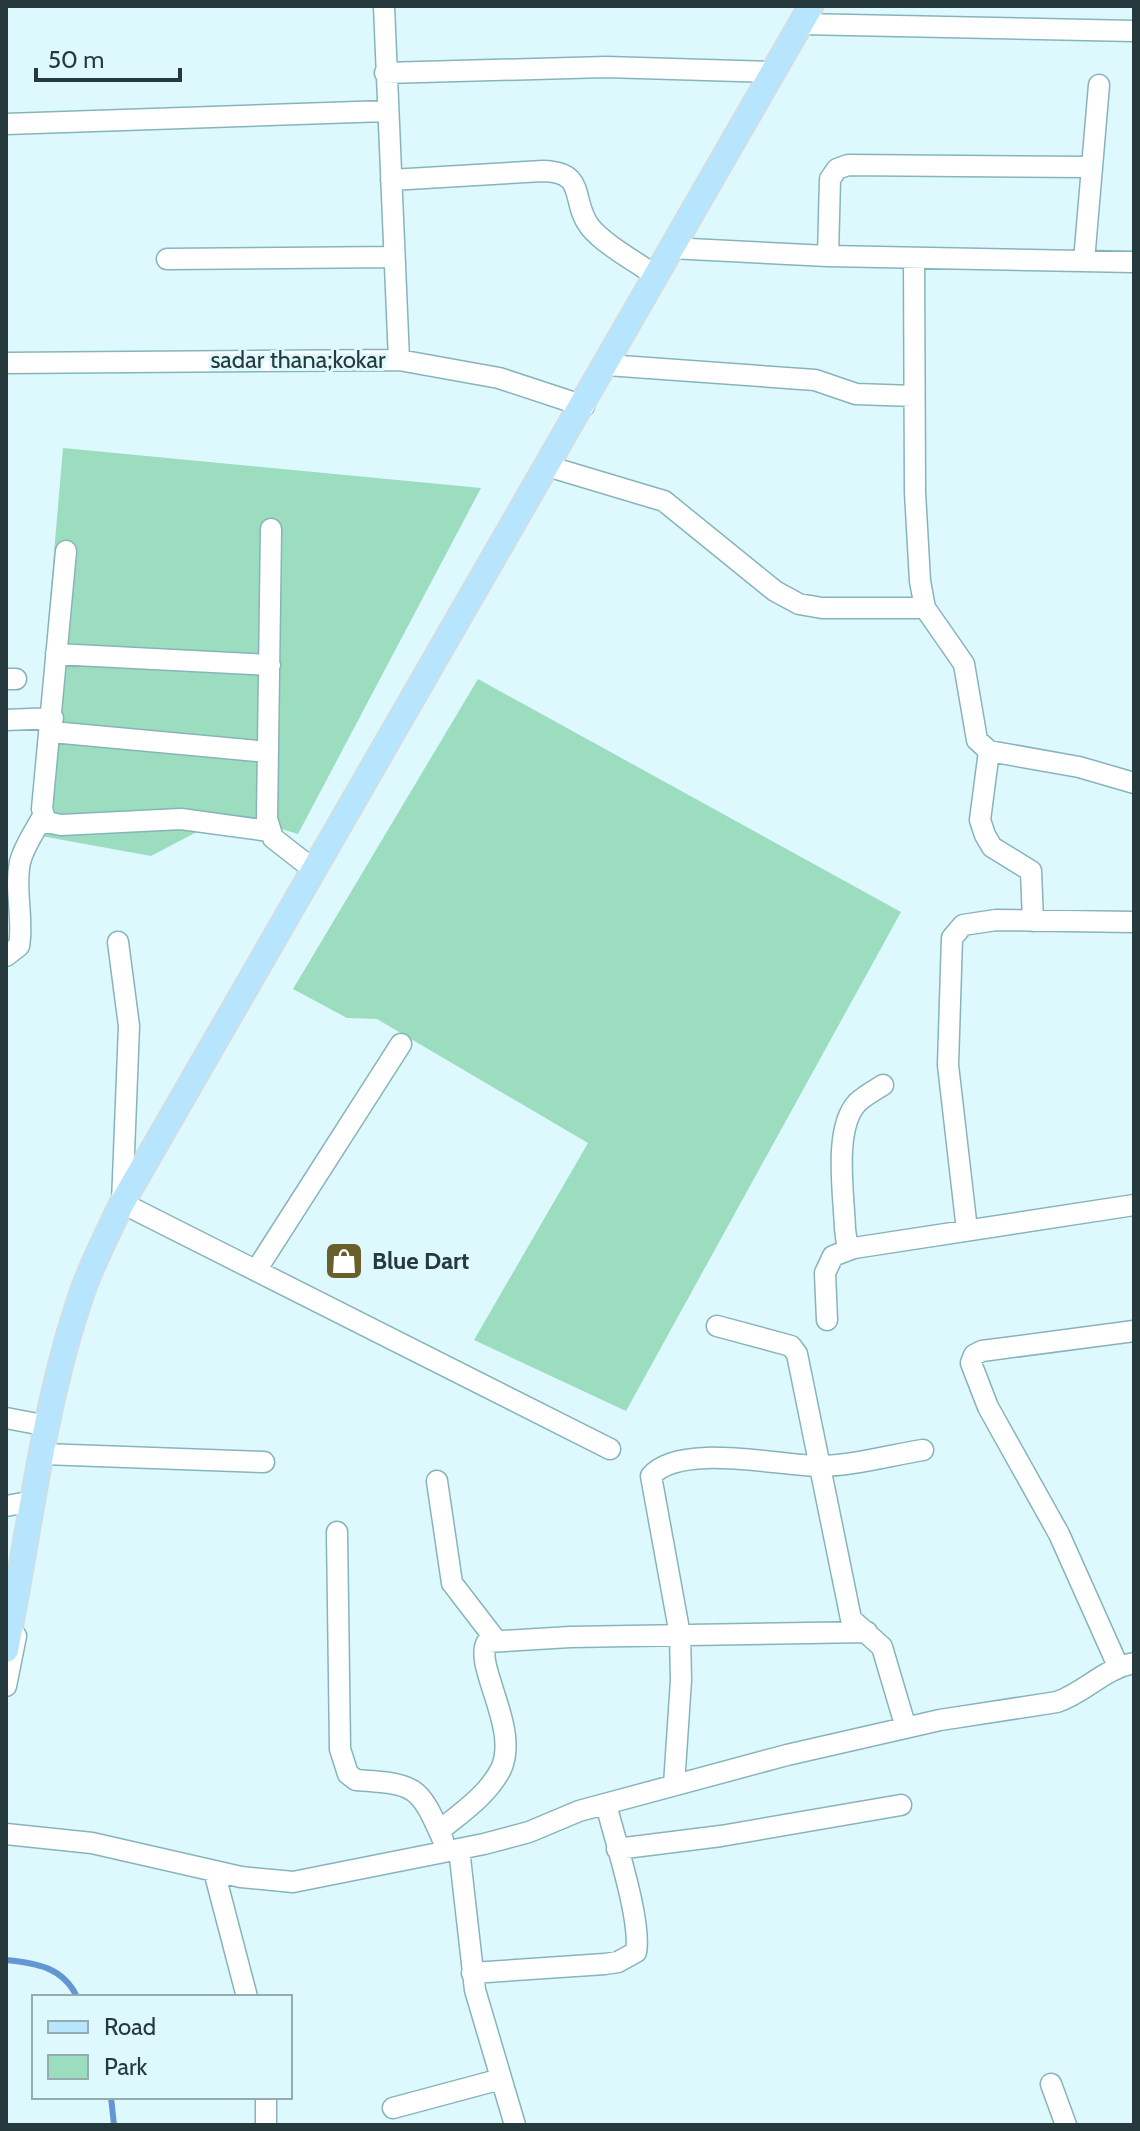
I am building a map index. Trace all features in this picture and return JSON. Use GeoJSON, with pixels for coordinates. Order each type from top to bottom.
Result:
{"type":"FeatureCollection","features":[{"type":"Feature","properties":{"kind":"main road"},"geometry":{"type":"LineString","coordinates":[[6,1650],[48,1426],[84,1287],[122,1203],[584,406],[670,248],[806,15]]}},
{"type":"Feature","properties":{"kind":"main road"},"geometry":{"type":"LineString","coordinates":[[6,1617],[25,1550]]}},
{"type":"Feature","properties":{"kind":"street"},"geometry":{"type":"LineString","coordinates":[[384,6],[386,111],[399,360]]}},
{"type":"Feature","properties":{"kind":"street"},"geometry":{"type":"LineString","coordinates":[[806,15],[1134,31]]}},
{"type":"Feature","properties":{"kind":"street"},"geometry":{"type":"LineString","coordinates":[[385,73],[606,67],[771,72]]}},
{"type":"Feature","properties":{"kind":"street"},"geometry":{"type":"LineString","coordinates":[[1084,261],[1099,85]]}},
{"type":"Feature","properties":{"kind":"street"},"geometry":{"type":"LineString","coordinates":[[6,124],[386,111]]}},
{"type":"Feature","properties":{"kind":"street"},"geometry":{"type":"LineString","coordinates":[[828,256],[830,179],[837,169],[848,165],[1092,167]]}},
{"type":"Feature","properties":{"kind":"street"},"geometry":{"type":"LineString","coordinates":[[391,180],[543,171],[564,173],[572,180],[590,226],[656,276]]}},
{"type":"Feature","properties":{"kind":"street"},"geometry":{"type":"LineString","coordinates":[[670,248],[828,256],[1134,262]]}},
{"type":"Feature","properties":{"kind":"street"},"geometry":{"type":"LineString","coordinates":[[167,259],[394,257]]}},
{"type":"Feature","properties":{"kind":"street"},"geometry":{"type":"LineString","coordinates":[[914,258],[915,492],[920,581],[925,608],[964,664],[972,726],[977,740],[989,751],[1079,767],[1134,783]]}},
{"type":"Feature","properties":{"kind":"street","name":"sadar thana;kokar"},"geometry":{"type":"LineString","coordinates":[[6,363],[399,360],[499,378],[584,406]]}},
{"type":"Feature","properties":{"kind":"street"},"geometry":{"type":"LineString","coordinates":[[607,365],[801,379],[856,394],[914,396]]}},
{"type":"Feature","properties":{"kind":"street"},"geometry":{"type":"LineString","coordinates":[[547,466],[664,501],[775,591],[799,604],[822,608],[925,608]]}},
{"type":"Feature","properties":{"kind":"street"},"geometry":{"type":"LineString","coordinates":[[271,529],[269,831],[285,851],[314,870]]}},
{"type":"Feature","properties":{"kind":"street"},"geometry":{"type":"LineString","coordinates":[[6,956],[19,946],[18,884],[21,861],[43,816],[66,551]]}},
{"type":"Feature","properties":{"kind":"street"},"geometry":{"type":"LineString","coordinates":[[56,654],[270,665]]}},
{"type":"Feature","properties":{"kind":"street"},"geometry":{"type":"LineString","coordinates":[[6,720],[268,752]]}},
{"type":"Feature","properties":{"kind":"street"},"geometry":{"type":"LineString","coordinates":[[989,751],[980,820],[992,847],[1031,871],[1033,921]]}},
{"type":"Feature","properties":{"kind":"street"},"geometry":{"type":"LineString","coordinates":[[43,816],[53,825],[181,819],[269,831]]}},
{"type":"Feature","properties":{"kind":"street"},"geometry":{"type":"LineString","coordinates":[[967,1230],[948,1065],[952,938],[963,925],[972,922],[1134,922]]}},
{"type":"Feature","properties":{"kind":"street"},"geometry":{"type":"LineString","coordinates":[[118,942],[129,1026],[122,1203],[610,1449]]}},
{"type":"Feature","properties":{"kind":"street"},"geometry":{"type":"LineString","coordinates":[[257,1269],[401,1044]]}},
{"type":"Feature","properties":{"kind":"street"},"geometry":{"type":"LineString","coordinates":[[854,1248],[847,1244],[845,1229],[843,1136],[848,1117],[857,1102],[883,1085]]}},
{"type":"Feature","properties":{"kind":"street"},"geometry":{"type":"LineString","coordinates":[[827,1320],[825,1273],[833,1256],[854,1248],[1134,1205]]}},
{"type":"Feature","properties":{"kind":"street"},"geometry":{"type":"LineString","coordinates":[[717,1326],[791,1346],[800,1366],[851,1619],[882,1647],[906,1728]]}},
{"type":"Feature","properties":{"kind":"street"},"geometry":{"type":"LineString","coordinates":[[6,1834],[117,1847],[214,1871],[272,1882],[293,1882],[529,1832],[557,1819],[674,1785],[906,1728],[1057,1702],[1070,1697],[1126,1665],[1059,1534],[1013,1458],[971,1363],[974,1355],[982,1351],[1134,1331]]}},
{"type":"Feature","properties":{"kind":"street"},"geometry":{"type":"LineString","coordinates":[[6,1418],[48,1426]]}},
{"type":"Feature","properties":{"kind":"street"},"geometry":{"type":"LineString","coordinates":[[674,1785],[681,1680],[680,1635],[651,1476],[668,1465],[721,1457],[820,1466],[923,1450]]}},
{"type":"Feature","properties":{"kind":"street"},"geometry":{"type":"LineString","coordinates":[[43,1454],[264,1462]]}},
{"type":"Feature","properties":{"kind":"street"},"geometry":{"type":"LineString","coordinates":[[437,1481],[452,1583],[495,1639]]}},
{"type":"Feature","properties":{"kind":"street"},"geometry":{"type":"LineString","coordinates":[[6,1506],[34,1501]]}},
{"type":"Feature","properties":{"kind":"street"},"geometry":{"type":"LineString","coordinates":[[337,1532],[340,1749],[344,1765],[356,1780],[398,1784],[422,1795],[439,1831],[454,1850],[472,1973],[515,2125]]}},
{"type":"Feature","properties":{"kind":"street"},"geometry":{"type":"LineString","coordinates":[[6,1587],[9,1574],[25,1550]]}},
{"type":"Feature","properties":{"kind":"street"},"geometry":{"type":"LineString","coordinates":[[6,1686],[27,1578],[25,1550]]}},
{"type":"Feature","properties":{"kind":"street"},"geometry":{"type":"LineString","coordinates":[[439,1831],[487,1789],[505,1758],[502,1714],[483,1654],[487,1642],[495,1639],[867,1632]]}},
{"type":"Feature","properties":{"kind":"street"},"geometry":{"type":"LineString","coordinates":[[472,1973],[605,1964],[631,1956],[638,1942],[606,1804]]}},
{"type":"Feature","properties":{"kind":"street"},"geometry":{"type":"LineString","coordinates":[[617,1849],[721,1836],[901,1805]]}},
{"type":"Feature","properties":{"kind":"street"},"geometry":{"type":"LineString","coordinates":[[214,1871],[246,1995]]}},
{"type":"Feature","properties":{"kind":"street"},"geometry":{"type":"LineString","coordinates":[[393,2108],[501,2079]]}},
{"type":"Feature","properties":{"kind":"street"},"geometry":{"type":"LineString","coordinates":[[1051,2084],[1066,2125]]}},
{"type":"Feature","properties":{"kind":"street"},"geometry":{"type":"LineString","coordinates":[[266,2099],[266,2125]]}},
{"type":"Feature","properties":{"kind":"green space"},"geometry":{"type":"Polygon","coordinates":[[[63,448],[481,488],[298,834],[231,814],[151,856],[30,834],[63,448]]]}},
{"type":"Feature","properties":{"kind":"green space"},"geometry":{"type":"Polygon","coordinates":[[[478,679],[901,912],[626,1411],[474,1340],[588,1143],[377,1019],[347,1018],[293,989],[478,679]]]}},
{"type":"Feature","properties":{"kind":"waterway"},"geometry":{"type":"LineString","coordinates":[[6,1960],[48,1968],[64,1979],[76,1995]]}},
{"type":"Feature","properties":{"kind":"waterway"},"geometry":{"type":"LineString","coordinates":[[111,2099],[114,2125]]}},
{"type":"Feature","properties":{"kind":"place","name":"Blue Dart"},"geometry":{"type":"Point","coordinates":[344,1261]}}]}
